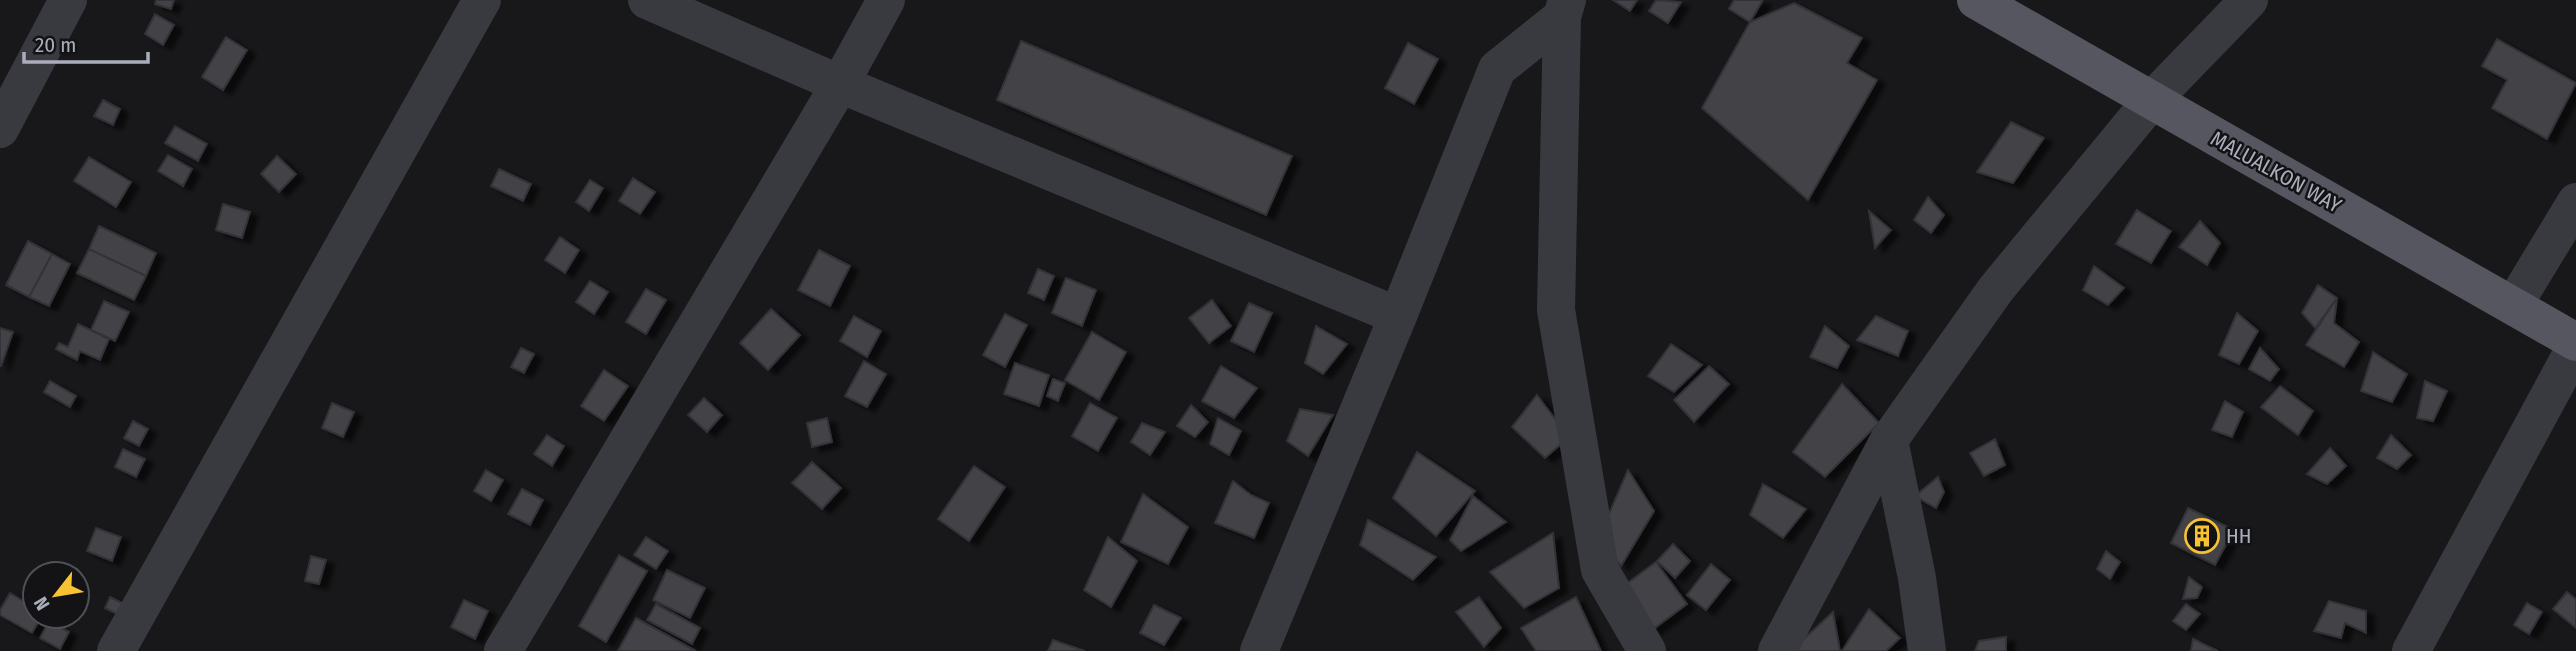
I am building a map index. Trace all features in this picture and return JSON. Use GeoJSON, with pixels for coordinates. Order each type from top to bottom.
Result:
{"type":"FeatureCollection","features":[{"type":"Feature","properties":{"kind":"main road","name":"MALUALKON WAY"},"geometry":{"type":"LineString","coordinates":[[1976,0],[2576,344]]}},
{"type":"Feature","properties":{"kind":"street"},"geometry":{"type":"LineString","coordinates":[[0,129],[68,0]]}},
{"type":"Feature","properties":{"kind":"street"},"geometry":{"type":"LineString","coordinates":[[116,651],[482,0]]}},
{"type":"Feature","properties":{"kind":"street"},"geometry":{"type":"LineString","coordinates":[[647,0],[840,84],[1398,316]]}},
{"type":"Feature","properties":{"kind":"street"},"geometry":{"type":"LineString","coordinates":[[503,651],[840,84],[886,0]]}},
{"type":"Feature","properties":{"kind":"street"},"geometry":{"type":"LineString","coordinates":[[1777,651],[1889,440],[1996,289],[2151,101],[2249,0]]}},
{"type":"Feature","properties":{"kind":"street"},"geometry":{"type":"LineString","coordinates":[[1259,651],[1497,69],[1565,9]]}},
{"type":"Feature","properties":{"kind":"street"},"geometry":{"type":"LineString","coordinates":[[1565,9],[1556,310],[1600,570],[1647,651]]}},
{"type":"Feature","properties":{"kind":"street"},"geometry":{"type":"LineString","coordinates":[[2513,306],[2576,202]]}},
{"type":"Feature","properties":{"kind":"street"},"geometry":{"type":"LineString","coordinates":[[2411,651],[2576,344]]}},
{"type":"Feature","properties":{"kind":"street"},"geometry":{"type":"LineString","coordinates":[[1889,440],[1917,578],[1927,651]]}},
{"type":"Feature","properties":{"kind":"building"},"geometry":{"type":"Polygon","coordinates":[[[156,0],[174,0],[171,9],[155,4],[156,0]]]}},
{"type":"Feature","properties":{"kind":"building"},"geometry":{"type":"Polygon","coordinates":[[[1613,0],[1637,0],[1630,11],[1613,0]]]}},
{"type":"Feature","properties":{"kind":"building"},"geometry":{"type":"Polygon","coordinates":[[[1656,0],[1681,2],[1668,23],[1649,11],[1656,0]]]}},
{"type":"Feature","properties":{"kind":"building"},"geometry":{"type":"Polygon","coordinates":[[[1734,0],[1763,0],[1750,22],[1729,9],[1734,0]]]}},
{"type":"Feature","properties":{"kind":"building"},"geometry":{"type":"Polygon","coordinates":[[[1794,3],[1862,38],[1847,63],[1877,80],[1808,200],[1702,108],[1750,22],[1794,3]]]}},
{"type":"Feature","properties":{"kind":"building"},"geometry":{"type":"Polygon","coordinates":[[[155,14],[174,25],[163,45],[145,34],[155,14]]]}},
{"type":"Feature","properties":{"kind":"building"},"geometry":{"type":"Polygon","coordinates":[[[226,37],[247,50],[223,90],[202,77],[226,37]]]}},
{"type":"Feature","properties":{"kind":"building"},"geometry":{"type":"Polygon","coordinates":[[[2497,39],[2576,83],[2547,139],[2492,108],[2507,80],[2482,66],[2497,39]]]}},
{"type":"Feature","properties":{"kind":"building"},"geometry":{"type":"Polygon","coordinates":[[[1021,41],[1292,156],[1266,215],[997,100],[1021,41]]]}},
{"type":"Feature","properties":{"kind":"building"},"geometry":{"type":"Polygon","coordinates":[[[1408,43],[1438,59],[1414,104],[1385,88],[1408,43]]]}},
{"type":"Feature","properties":{"kind":"building"},"geometry":{"type":"Polygon","coordinates":[[[103,100],[120,109],[113,125],[94,116],[103,100]]]}},
{"type":"Feature","properties":{"kind":"building"},"geometry":{"type":"Polygon","coordinates":[[[2011,122],[2044,138],[2013,183],[1977,172],[2011,122]]]}},
{"type":"Feature","properties":{"kind":"building"},"geometry":{"type":"Polygon","coordinates":[[[175,126],[207,144],[198,161],[165,143],[175,126]]]}},
{"type":"Feature","properties":{"kind":"building"},"geometry":{"type":"Polygon","coordinates":[[[168,155],[192,169],[183,186],[158,171],[168,155]]]}},
{"type":"Feature","properties":{"kind":"building"},"geometry":{"type":"Polygon","coordinates":[[[277,156],[296,174],[279,192],[261,174],[277,156]]]}},
{"type":"Feature","properties":{"kind":"building"},"geometry":{"type":"Polygon","coordinates":[[[89,157],[131,182],[116,207],[74,181],[89,157]]]}},
{"type":"Feature","properties":{"kind":"building"},"geometry":{"type":"Polygon","coordinates":[[[499,169],[531,184],[523,201],[491,186],[499,169]]]}},
{"type":"Feature","properties":{"kind":"building"},"geometry":{"type":"Polygon","coordinates":[[[633,178],[655,192],[640,214],[619,201],[633,178]]]}},
{"type":"Feature","properties":{"kind":"building"},"geometry":{"type":"Polygon","coordinates":[[[590,180],[603,188],[589,211],[576,202],[590,180]]]}},
{"type":"Feature","properties":{"kind":"building"},"geometry":{"type":"Polygon","coordinates":[[[1928,197],[1944,215],[1931,233],[1914,220],[1928,197]]]}},
{"type":"Feature","properties":{"kind":"building"},"geometry":{"type":"Polygon","coordinates":[[[223,204],[250,212],[242,238],[216,230],[223,204]]]}},
{"type":"Feature","properties":{"kind":"building"},"geometry":{"type":"Polygon","coordinates":[[[2137,210],[2171,231],[2151,263],[2116,244],[2137,210]]]}},
{"type":"Feature","properties":{"kind":"building"},"geometry":{"type":"Polygon","coordinates":[[[1869,211],[1891,230],[1875,248],[1869,211]]]}},
{"type":"Feature","properties":{"kind":"building"},"geometry":{"type":"Polygon","coordinates":[[[2200,221],[2220,243],[2207,265],[2179,247],[2200,221]]]}},
{"type":"Feature","properties":{"kind":"building"},"geometry":{"type":"Polygon","coordinates":[[[99,226],[156,253],[146,276],[89,249],[99,226]]]}},
{"type":"Feature","properties":{"kind":"building"},"geometry":{"type":"Polygon","coordinates":[[[560,237],[579,250],[565,273],[545,260],[560,237]]]}},
{"type":"Feature","properties":{"kind":"building"},"geometry":{"type":"Polygon","coordinates":[[[28,241],[52,254],[29,297],[6,285],[28,241]]]}},
{"type":"Feature","properties":{"kind":"building"},"geometry":{"type":"Polygon","coordinates":[[[89,249],[146,276],[134,300],[77,273],[89,249]]]}},
{"type":"Feature","properties":{"kind":"building"},"geometry":{"type":"Polygon","coordinates":[[[819,250],[850,266],[830,306],[798,290],[819,250]]]}},
{"type":"Feature","properties":{"kind":"building"},"geometry":{"type":"Polygon","coordinates":[[[52,254],[70,264],[49,306],[29,297],[52,254]]]}},
{"type":"Feature","properties":{"kind":"building"},"geometry":{"type":"Polygon","coordinates":[[[2094,266],[2124,288],[2108,305],[2083,290],[2094,266]]]}},
{"type":"Feature","properties":{"kind":"building"},"geometry":{"type":"Polygon","coordinates":[[[1038,269],[1054,276],[1044,300],[1028,293],[1038,269]]]}},
{"type":"Feature","properties":{"kind":"building"},"geometry":{"type":"Polygon","coordinates":[[[1066,278],[1096,290],[1082,326],[1052,313],[1066,278]]]}},
{"type":"Feature","properties":{"kind":"building"},"geometry":{"type":"Polygon","coordinates":[[[590,281],[608,292],[594,314],[576,302],[590,281]]]}},
{"type":"Feature","properties":{"kind":"building"},"geometry":{"type":"Polygon","coordinates":[[[2318,285],[2337,298],[2315,328],[2302,313],[2318,285]]]}},
{"type":"Feature","properties":{"kind":"building"},"geometry":{"type":"Polygon","coordinates":[[[646,289],[666,300],[646,334],[626,322],[646,289]]]}},
{"type":"Feature","properties":{"kind":"building"},"geometry":{"type":"Polygon","coordinates":[[[2337,298],[2334,323],[2359,342],[2344,367],[2306,345],[2337,298]]]}},
{"type":"Feature","properties":{"kind":"building"},"geometry":{"type":"Polygon","coordinates":[[[1212,300],[1231,326],[1209,343],[1189,318],[1212,300]]]}},
{"type":"Feature","properties":{"kind":"building"},"geometry":{"type":"Polygon","coordinates":[[[104,301],[129,312],[115,341],[91,330],[104,301]]]}},
{"type":"Feature","properties":{"kind":"building"},"geometry":{"type":"Polygon","coordinates":[[[1249,303],[1272,313],[1254,352],[1231,341],[1249,303]]]}},
{"type":"Feature","properties":{"kind":"building"},"geometry":{"type":"Polygon","coordinates":[[[771,309],[800,335],[768,370],[740,343],[771,309]]]}},
{"type":"Feature","properties":{"kind":"building"},"geometry":{"type":"Polygon","coordinates":[[[2237,313],[2258,331],[2239,364],[2219,355],[2237,313]]]}},
{"type":"Feature","properties":{"kind":"building"},"geometry":{"type":"Polygon","coordinates":[[[1005,314],[1027,325],[1005,367],[983,355],[1005,314]]]}},
{"type":"Feature","properties":{"kind":"building"},"geometry":{"type":"Polygon","coordinates":[[[854,316],[881,331],[867,357],[840,341],[854,316]]]}},
{"type":"Feature","properties":{"kind":"building"},"geometry":{"type":"Polygon","coordinates":[[[1876,316],[1908,331],[1898,356],[1857,340],[1876,316]]]}},
{"type":"Feature","properties":{"kind":"building"},"geometry":{"type":"Polygon","coordinates":[[[78,324],[109,339],[100,360],[80,351],[77,360],[56,349],[59,343],[68,347],[78,324]]]}},
{"type":"Feature","properties":{"kind":"building"},"geometry":{"type":"Polygon","coordinates":[[[1316,326],[1347,344],[1323,374],[1305,363],[1316,326]]]}},
{"type":"Feature","properties":{"kind":"building"},"geometry":{"type":"Polygon","coordinates":[[[1825,326],[1849,346],[1837,368],[1810,357],[1825,326]]]}},
{"type":"Feature","properties":{"kind":"building"},"geometry":{"type":"Polygon","coordinates":[[[0,328],[13,332],[1,366],[0,366],[0,328]]]}},
{"type":"Feature","properties":{"kind":"building"},"geometry":{"type":"Polygon","coordinates":[[[1092,332],[1126,352],[1099,400],[1065,380],[1092,332]]]}},
{"type":"Feature","properties":{"kind":"building"},"geometry":{"type":"Polygon","coordinates":[[[1671,344],[1702,365],[1674,392],[1648,376],[1671,344]]]}},
{"type":"Feature","properties":{"kind":"building"},"geometry":{"type":"Polygon","coordinates":[[[521,348],[534,354],[524,373],[511,367],[521,348]]]}},
{"type":"Feature","properties":{"kind":"building"},"geometry":{"type":"Polygon","coordinates":[[[2260,348],[2279,369],[2270,381],[2249,369],[2260,348]]]}},
{"type":"Feature","properties":{"kind":"building"},"geometry":{"type":"Polygon","coordinates":[[[2373,352],[2407,374],[2392,402],[2361,391],[2373,352]]]}},
{"type":"Feature","properties":{"kind":"building"},"geometry":{"type":"Polygon","coordinates":[[[864,361],[886,374],[867,407],[845,396],[864,361]]]}},
{"type":"Feature","properties":{"kind":"building"},"geometry":{"type":"Polygon","coordinates":[[[1015,363],[1049,375],[1039,406],[1004,394],[1015,363]]]}},
{"type":"Feature","properties":{"kind":"building"},"geometry":{"type":"Polygon","coordinates":[[[1221,366],[1257,388],[1234,418],[1202,401],[1221,366]]]}},
{"type":"Feature","properties":{"kind":"building"},"geometry":{"type":"Polygon","coordinates":[[[1709,366],[1729,384],[1694,422],[1674,400],[1709,366]]]}},
{"type":"Feature","properties":{"kind":"building"},"geometry":{"type":"Polygon","coordinates":[[[604,370],[628,386],[604,421],[581,406],[604,370]]]}},
{"type":"Feature","properties":{"kind":"building"},"geometry":{"type":"Polygon","coordinates":[[[1053,379],[1065,383],[1058,401],[1047,396],[1053,379]]]}},
{"type":"Feature","properties":{"kind":"building"},"geometry":{"type":"Polygon","coordinates":[[[50,381],[76,396],[70,407],[44,392],[50,381]]]}},
{"type":"Feature","properties":{"kind":"building"},"geometry":{"type":"Polygon","coordinates":[[[2425,381],[2447,391],[2433,421],[2417,418],[2425,381]]]}},
{"type":"Feature","properties":{"kind":"building"},"geometry":{"type":"Polygon","coordinates":[[[1842,384],[1879,423],[1825,477],[1793,452],[1842,384]]]}},
{"type":"Feature","properties":{"kind":"building"},"geometry":{"type":"Polygon","coordinates":[[[2280,386],[2313,411],[2298,435],[2261,407],[2280,386]]]}},
{"type":"Feature","properties":{"kind":"building"},"geometry":{"type":"Polygon","coordinates":[[[1537,395],[1569,437],[1545,458],[1512,427],[1537,395]]]}},
{"type":"Feature","properties":{"kind":"building"},"geometry":{"type":"Polygon","coordinates":[[[704,398],[722,415],[707,432],[688,415],[704,398]]]}},
{"type":"Feature","properties":{"kind":"building"},"geometry":{"type":"Polygon","coordinates":[[[2225,401],[2243,412],[2232,437],[2212,430],[2225,401]]]}},
{"type":"Feature","properties":{"kind":"building"},"geometry":{"type":"Polygon","coordinates":[[[332,403],[354,412],[343,437],[322,428],[332,403]]]}},
{"type":"Feature","properties":{"kind":"building"},"geometry":{"type":"Polygon","coordinates":[[[1090,403],[1117,418],[1098,451],[1072,436],[1090,403]]]}},
{"type":"Feature","properties":{"kind":"building"},"geometry":{"type":"Polygon","coordinates":[[[1191,405],[1208,422],[1195,437],[1177,426],[1191,405]]]}},
{"type":"Feature","properties":{"kind":"building"},"geometry":{"type":"Polygon","coordinates":[[[1300,409],[1333,415],[1308,456],[1287,441],[1300,409]]]}},
{"type":"Feature","properties":{"kind":"building"},"geometry":{"type":"Polygon","coordinates":[[[827,418],[832,442],[812,447],[807,423],[827,418]]]}},
{"type":"Feature","properties":{"kind":"building"},"geometry":{"type":"Polygon","coordinates":[[[1218,418],[1241,431],[1229,455],[1210,444],[1218,418]]]}},
{"type":"Feature","properties":{"kind":"building"},"geometry":{"type":"Polygon","coordinates":[[[133,421],[148,429],[139,446],[124,438],[133,421]]]}},
{"type":"Feature","properties":{"kind":"building"},"geometry":{"type":"Polygon","coordinates":[[[1142,423],[1165,432],[1150,455],[1131,442],[1142,423]]]}},
{"type":"Feature","properties":{"kind":"building"},"geometry":{"type":"Polygon","coordinates":[[[547,435],[564,446],[552,466],[534,454],[547,435]]]}},
{"type":"Feature","properties":{"kind":"building"},"geometry":{"type":"Polygon","coordinates":[[[2391,435],[2411,455],[2397,469],[2377,458],[2391,435]]]}},
{"type":"Feature","properties":{"kind":"building"},"geometry":{"type":"Polygon","coordinates":[[[1995,439],[2005,465],[1984,476],[1970,453],[1995,439]]]}},
{"type":"Feature","properties":{"kind":"building"},"geometry":{"type":"Polygon","coordinates":[[[2330,448],[2346,466],[2327,484],[2307,474],[2330,448]]]}},
{"type":"Feature","properties":{"kind":"building"},"geometry":{"type":"Polygon","coordinates":[[[123,449],[145,459],[136,477],[115,467],[123,449]]]}},
{"type":"Feature","properties":{"kind":"building"},"geometry":{"type":"Polygon","coordinates":[[[1417,452],[1475,491],[1436,536],[1393,498],[1417,452]]]}},
{"type":"Feature","properties":{"kind":"building"},"geometry":{"type":"Polygon","coordinates":[[[812,462],[841,488],[822,509],[792,483],[812,462]]]}},
{"type":"Feature","properties":{"kind":"building"},"geometry":{"type":"Polygon","coordinates":[[[974,466],[1005,487],[969,541],[938,519],[974,466]]]}},
{"type":"Feature","properties":{"kind":"building"},"geometry":{"type":"Polygon","coordinates":[[[486,470],[503,480],[491,501],[474,491],[486,470]]]}},
{"type":"Feature","properties":{"kind":"building"},"geometry":{"type":"Polygon","coordinates":[[[1628,470],[1654,511],[1621,566],[1599,537],[1628,470]]]}},
{"type":"Feature","properties":{"kind":"building"},"geometry":{"type":"Polygon","coordinates":[[[1938,477],[1944,492],[1936,508],[1915,496],[1938,477]]]}},
{"type":"Feature","properties":{"kind":"building"},"geometry":{"type":"Polygon","coordinates":[[[1233,481],[1251,495],[1269,503],[1254,538],[1215,523],[1233,481]]]}},
{"type":"Feature","properties":{"kind":"building"},"geometry":{"type":"Polygon","coordinates":[[[1763,484],[1806,509],[1783,538],[1750,515],[1763,484]]]}},
{"type":"Feature","properties":{"kind":"building"},"geometry":{"type":"Polygon","coordinates":[[[522,489],[543,500],[530,525],[508,514],[522,489]]]}},
{"type":"Feature","properties":{"kind":"building"},"geometry":{"type":"Polygon","coordinates":[[[1143,494],[1188,527],[1168,564],[1121,542],[1143,494]]]}},
{"type":"Feature","properties":{"kind":"building"},"geometry":{"type":"Polygon","coordinates":[[[1473,496],[1506,522],[1461,551],[1450,540],[1473,496]]]}},
{"type":"Feature","properties":{"kind":"building","name":"HH"},"geometry":{"type":"Polygon","coordinates":[[[2188,508],[2234,530],[2215,565],[2171,543],[2188,508]]]}},
{"type":"Feature","properties":{"kind":"building"},"geometry":{"type":"Polygon","coordinates":[[[1368,520],[1436,557],[1413,580],[1360,545],[1368,520]]]}},
{"type":"Feature","properties":{"kind":"building"},"geometry":{"type":"Polygon","coordinates":[[[96,528],[121,537],[112,561],[87,551],[96,528]]]}},
{"type":"Feature","properties":{"kind":"building"},"geometry":{"type":"Polygon","coordinates":[[[1553,533],[1559,588],[1524,608],[1490,572],[1553,533]]]}},
{"type":"Feature","properties":{"kind":"building"},"geometry":{"type":"Polygon","coordinates":[[[646,537],[668,551],[656,569],[634,555],[646,537]]]}},
{"type":"Feature","properties":{"kind":"building"},"geometry":{"type":"Polygon","coordinates":[[[1108,537],[1137,561],[1111,607],[1084,590],[1108,537]]]}},
{"type":"Feature","properties":{"kind":"building"},"geometry":{"type":"Polygon","coordinates":[[[1673,544],[1690,561],[1675,578],[1657,561],[1673,544]]]}},
{"type":"Feature","properties":{"kind":"building"},"geometry":{"type":"Polygon","coordinates":[[[2106,551],[2120,562],[2110,579],[2097,569],[2106,551]]]}},
{"type":"Feature","properties":{"kind":"building"},"geometry":{"type":"Polygon","coordinates":[[[619,555],[647,571],[606,642],[579,626],[619,555]]]}},
{"type":"Feature","properties":{"kind":"building"},"geometry":{"type":"Polygon","coordinates":[[[311,556],[326,560],[319,584],[305,581],[311,556]]]}},
{"type":"Feature","properties":{"kind":"building"},"geometry":{"type":"Polygon","coordinates":[[[1656,562],[1687,604],[1652,630],[1621,588],[1656,562]]]}},
{"type":"Feature","properties":{"kind":"building"},"geometry":{"type":"Polygon","coordinates":[[[1711,564],[1730,580],[1706,610],[1687,595],[1711,564]]]}},
{"type":"Feature","properties":{"kind":"building"},"geometry":{"type":"Polygon","coordinates":[[[667,570],[705,588],[690,618],[653,600],[667,570]]]}},
{"type":"Feature","properties":{"kind":"building","name":"HH"},"geometry":{"type":"Polygon","coordinates":[[[2189,577],[2202,587],[2197,598],[2183,599],[2189,577]]]}},
{"type":"Feature","properties":{"kind":"building"},"geometry":{"type":"Polygon","coordinates":[[[2567,592],[2576,599],[2576,628],[2553,609],[2567,592]]]}},
{"type":"Feature","properties":{"kind":"building"},"geometry":{"type":"Polygon","coordinates":[[[10,593],[21,600],[21,627],[0,615],[10,593]]]}},
{"type":"Feature","properties":{"kind":"building"},"geometry":{"type":"Polygon","coordinates":[[[110,597],[128,606],[123,617],[105,608],[110,597]]]}},
{"type":"Feature","properties":{"kind":"building"},"geometry":{"type":"Polygon","coordinates":[[[1479,597],[1501,628],[1484,647],[1456,612],[1479,597]]]}},
{"type":"Feature","properties":{"kind":"building"},"geometry":{"type":"Polygon","coordinates":[[[1576,597],[1601,651],[1536,651],[1521,628],[1576,597]]]}},
{"type":"Feature","properties":{"kind":"building"},"geometry":{"type":"Polygon","coordinates":[[[464,600],[488,611],[475,639],[451,627],[464,600]]]}},
{"type":"Feature","properties":{"kind":"building"},"geometry":{"type":"Polygon","coordinates":[[[2329,601],[2366,611],[2366,633],[2345,623],[2341,638],[2314,631],[2329,601]]]}},
{"type":"Feature","properties":{"kind":"building"},"geometry":{"type":"Polygon","coordinates":[[[2527,603],[2542,612],[2529,634],[2514,625],[2527,603]]]}},
{"type":"Feature","properties":{"kind":"building"},"geometry":{"type":"Polygon","coordinates":[[[656,604],[700,628],[692,644],[647,620],[656,604]]]}},
{"type":"Feature","properties":{"kind":"building"},"geometry":{"type":"Polygon","coordinates":[[[2186,604],[2200,614],[2186,630],[2173,621],[2186,604]]]}},
{"type":"Feature","properties":{"kind":"building"},"geometry":{"type":"Polygon","coordinates":[[[1154,605],[1181,618],[1164,645],[1140,633],[1154,605]]]}},
{"type":"Feature","properties":{"kind":"building"},"geometry":{"type":"Polygon","coordinates":[[[1869,609],[1900,638],[1886,651],[1842,651],[1869,609]]]}},
{"type":"Feature","properties":{"kind":"building"},"geometry":{"type":"Polygon","coordinates":[[[1833,612],[1840,651],[1795,651],[1796,646],[1833,612]]]}},
{"type":"Feature","properties":{"kind":"building"},"geometry":{"type":"Polygon","coordinates":[[[636,618],[696,651],[618,651],[636,618]]]}},
{"type":"Feature","properties":{"kind":"building"},"geometry":{"type":"Polygon","coordinates":[[[44,630],[69,632],[60,649],[40,638],[44,630]]]}},
{"type":"Feature","properties":{"kind":"building"},"geometry":{"type":"Polygon","coordinates":[[[2006,637],[2006,651],[1975,651],[1979,641],[2006,637]]]}},
{"type":"Feature","properties":{"kind":"building"},"geometry":{"type":"Polygon","coordinates":[[[2193,639],[2218,651],[2191,651],[2193,639]]]}},
{"type":"Feature","properties":{"kind":"building"},"geometry":{"type":"Polygon","coordinates":[[[1053,640],[1085,651],[1048,651],[1053,640]]]}},
{"type":"Feature","properties":{"kind":"place","name":"HH"},"geometry":{"type":"Point","coordinates":[2202,536]}}]}
